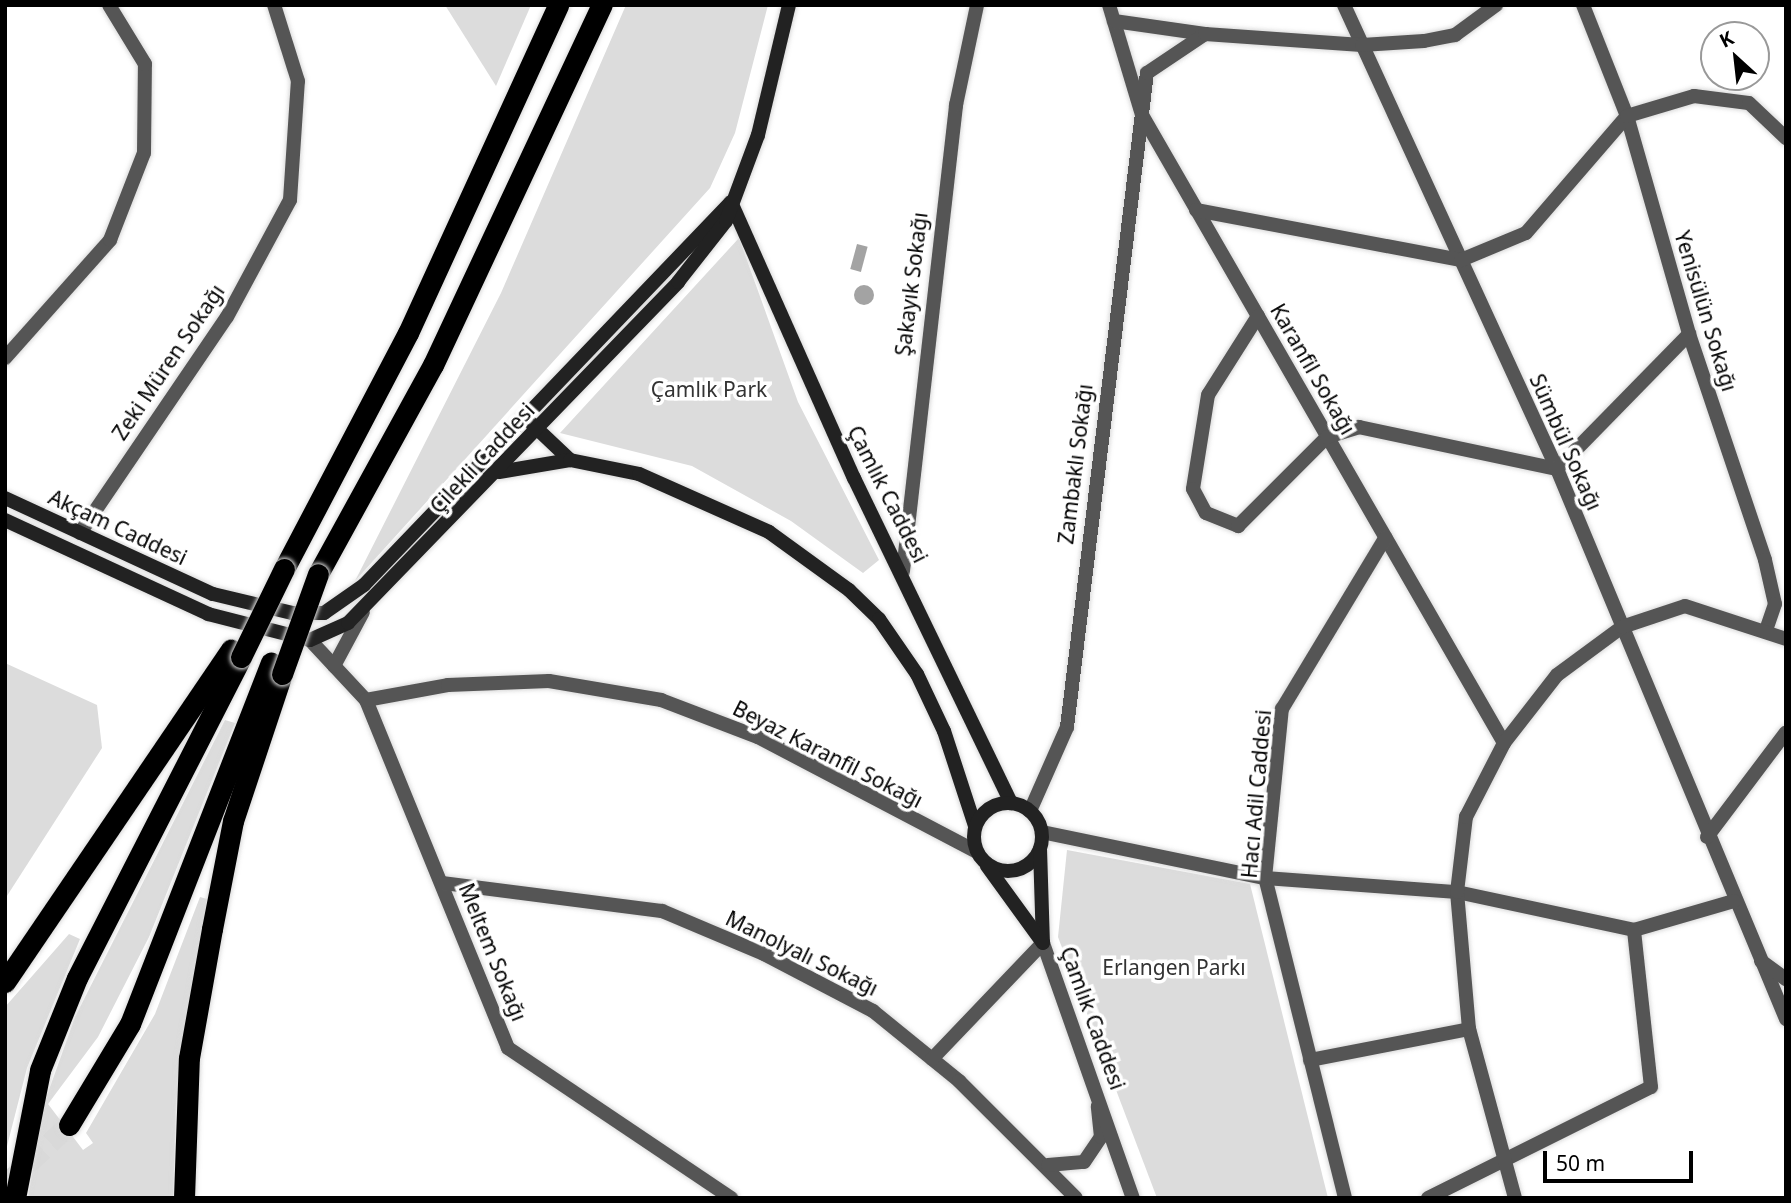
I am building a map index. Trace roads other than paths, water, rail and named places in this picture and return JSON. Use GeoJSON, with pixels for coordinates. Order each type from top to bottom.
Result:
{"type":"FeatureCollection","features":[{"type":"Feature","properties":{"kind":"highway"},"geometry":{"type":"LineString","coordinates":[[15,1198],[37,1082],[77,978],[236,653],[284,569],[408,333],[558,5]]}},
{"type":"Feature","properties":{"kind":"highway"},"geometry":{"type":"LineString","coordinates":[[69,1125],[130,1024],[318,574],[433,365],[602,5]]}},
{"type":"Feature","properties":{"kind":"highway"},"geometry":{"type":"LineString","coordinates":[[5,982],[236,653]]}},
{"type":"Feature","properties":{"kind":"highway"},"geometry":{"type":"LineString","coordinates":[[184,1198],[189,1058],[233,821],[277,669]]}},
{"type":"Feature","properties":{"kind":"main road","name":"Çilekli Caddesi"},"geometry":{"type":"LineString","coordinates":[[310,640],[363,612],[678,282],[726,221],[758,135],[789,5]]}},
{"type":"Feature","properties":{"kind":"main road","name":"Çilekli Caddesi"},"geometry":{"type":"LineString","coordinates":[[213,594],[292,613],[324,613],[346,601],[732,202]]}},
{"type":"Feature","properties":{"kind":"main road","name":"Çamlık Caddesi"},"geometry":{"type":"LineString","coordinates":[[732,202],[854,478],[903,571],[1011,803]]}},
{"type":"Feature","properties":{"kind":"main road"},"geometry":{"type":"LineString","coordinates":[[525,417],[570,460]]}},
{"type":"Feature","properties":{"kind":"main road"},"geometry":{"type":"LineString","coordinates":[[499,472],[570,460],[639,474],[769,532],[849,590],[879,619],[917,674],[944,730],[975,826],[980,857],[1042,943]]}},
{"type":"Feature","properties":{"kind":"main road","name":"Akçam Caddesi"},"geometry":{"type":"LineString","coordinates":[[5,498],[213,594]]}},
{"type":"Feature","properties":{"kind":"main road","name":"Akçam Caddesi"},"geometry":{"type":"LineString","coordinates":[[5,520],[208,614],[310,640]]}},
{"type":"Feature","properties":{"kind":"main road"},"geometry":{"type":"LineString","coordinates":[[975,826],[992,806],[1011,803],[1030,811],[1042,832],[1040,849],[1015,870],[980,857]]}},
{"type":"Feature","properties":{"kind":"main road","name":"Çamlık Caddesi"},"geometry":{"type":"LineString","coordinates":[[1040,849],[1042,943]]}},
{"type":"Feature","properties":{"kind":"street"},"geometry":{"type":"LineString","coordinates":[[5,358],[110,240],[144,153],[145,64],[109,5]]}},
{"type":"Feature","properties":{"kind":"street","name":"Zeki Müren Sokağı"},"geometry":{"type":"LineString","coordinates":[[80,533],[227,317],[290,200],[298,81],[274,5]]}},
{"type":"Feature","properties":{"kind":"street","name":"Şakayık Sokağı"},"geometry":{"type":"LineString","coordinates":[[903,571],[956,105],[977,5]]}},
{"type":"Feature","properties":{"kind":"street","name":"Karanfil Sokağı"},"geometry":{"type":"LineString","coordinates":[[1110,5],[1142,116],[1504,743]]}},
{"type":"Feature","properties":{"kind":"street","name":"Sümbül Sokağı"},"geometry":{"type":"LineString","coordinates":[[1344,5],[1557,469],[1707,837],[1786,1019]]}},
{"type":"Feature","properties":{"kind":"street"},"geometry":{"type":"LineString","coordinates":[[1114,21],[1205,34],[1362,45],[1455,35],[1496,5]]}},
{"type":"Feature","properties":{"kind":"street","name":"Yenisülün Sokağı"},"geometry":{"type":"LineString","coordinates":[[1583,5],[1627,116],[1689,334],[1765,560],[1775,604],[1766,630]]}},
{"type":"Feature","properties":{"kind":"street","name":"Zambaklı Sokağı"},"geometry":{"type":"LineString","coordinates":[[1030,811],[1067,727],[1147,73],[1205,34]]}},
{"type":"Feature","properties":{"kind":"street"},"geometry":{"type":"LineString","coordinates":[[1196,210],[1461,260],[1526,233],[1627,116],[1693,96],[1749,103],[1786,138]]}},
{"type":"Feature","properties":{"kind":"street"},"geometry":{"type":"LineString","coordinates":[[1258,316],[1208,396],[1193,489],[1206,513],[1238,526],[1328,437],[1359,427],[1557,469],[1689,334]]}},
{"type":"Feature","properties":{"kind":"street","name":"Hacı Adil Caddesi"},"geometry":{"type":"LineString","coordinates":[[1345,1198],[1265,878],[1282,709],[1385,538]]}},
{"type":"Feature","properties":{"kind":"street"},"geometry":{"type":"LineString","coordinates":[[1515,1198],[1502,1161],[1469,1029],[1457,892],[1466,817],[1504,743],[1557,675],[1622,626],[1685,606],[1766,630],[1786,639]]}},
{"type":"Feature","properties":{"kind":"street"},"geometry":{"type":"LineString","coordinates":[[334,666],[363,612]]}},
{"type":"Feature","properties":{"kind":"street","name":"Meltem Sokağı"},"geometry":{"type":"LineString","coordinates":[[310,640],[366,700],[443,883],[508,1048],[731,1198]]}},
{"type":"Feature","properties":{"kind":"street","name":"Beyaz Karanfil Sokağı"},"geometry":{"type":"LineString","coordinates":[[366,700],[448,685],[549,681],[661,700],[758,737],[980,857]]}},
{"type":"Feature","properties":{"kind":"street"},"geometry":{"type":"LineString","coordinates":[[1707,837],[1786,732]]}},
{"type":"Feature","properties":{"kind":"street"},"geometry":{"type":"LineString","coordinates":[[1042,832],[1265,878],[1457,892],[1634,930],[1734,901]]}},
{"type":"Feature","properties":{"kind":"street","name":"Manolyalı Sokağı"},"geometry":{"type":"LineString","coordinates":[[443,883],[662,911],[873,1011],[932,1059],[1048,1165],[1076,1198]]}},
{"type":"Feature","properties":{"kind":"street"},"geometry":{"type":"LineString","coordinates":[[1428,1198],[1651,1087],[1634,930]]}},
{"type":"Feature","properties":{"kind":"street"},"geometry":{"type":"LineString","coordinates":[[932,1059],[1042,943]]}},
{"type":"Feature","properties":{"kind":"street","name":"Çamlık Caddesi"},"geometry":{"type":"LineString","coordinates":[[1042,943],[1097,1085],[1133,1198]]}},
{"type":"Feature","properties":{"kind":"street"},"geometry":{"type":"LineString","coordinates":[[1760,961],[1786,979]]}},
{"type":"Feature","properties":{"kind":"street"},"geometry":{"type":"LineString","coordinates":[[1310,1060],[1469,1029]]}},
{"type":"Feature","properties":{"kind":"street"},"geometry":{"type":"LineString","coordinates":[[1048,1165],[1084,1162],[1101,1137],[1097,1085]]}},
{"type":"Feature","properties":{"kind":"tunnel"},"geometry":{"type":"LineString","coordinates":[[5,1185],[69,1125]]}},
{"type":"Feature","properties":{"kind":"park label","name":"Çamlık Park"},"geometry":{"type":"Point","coordinates":[709,389]}},
{"type":"Feature","properties":{"kind":"park label","name":"Erlangen Parkı"},"geometry":{"type":"Point","coordinates":[1174,967]}}]}
